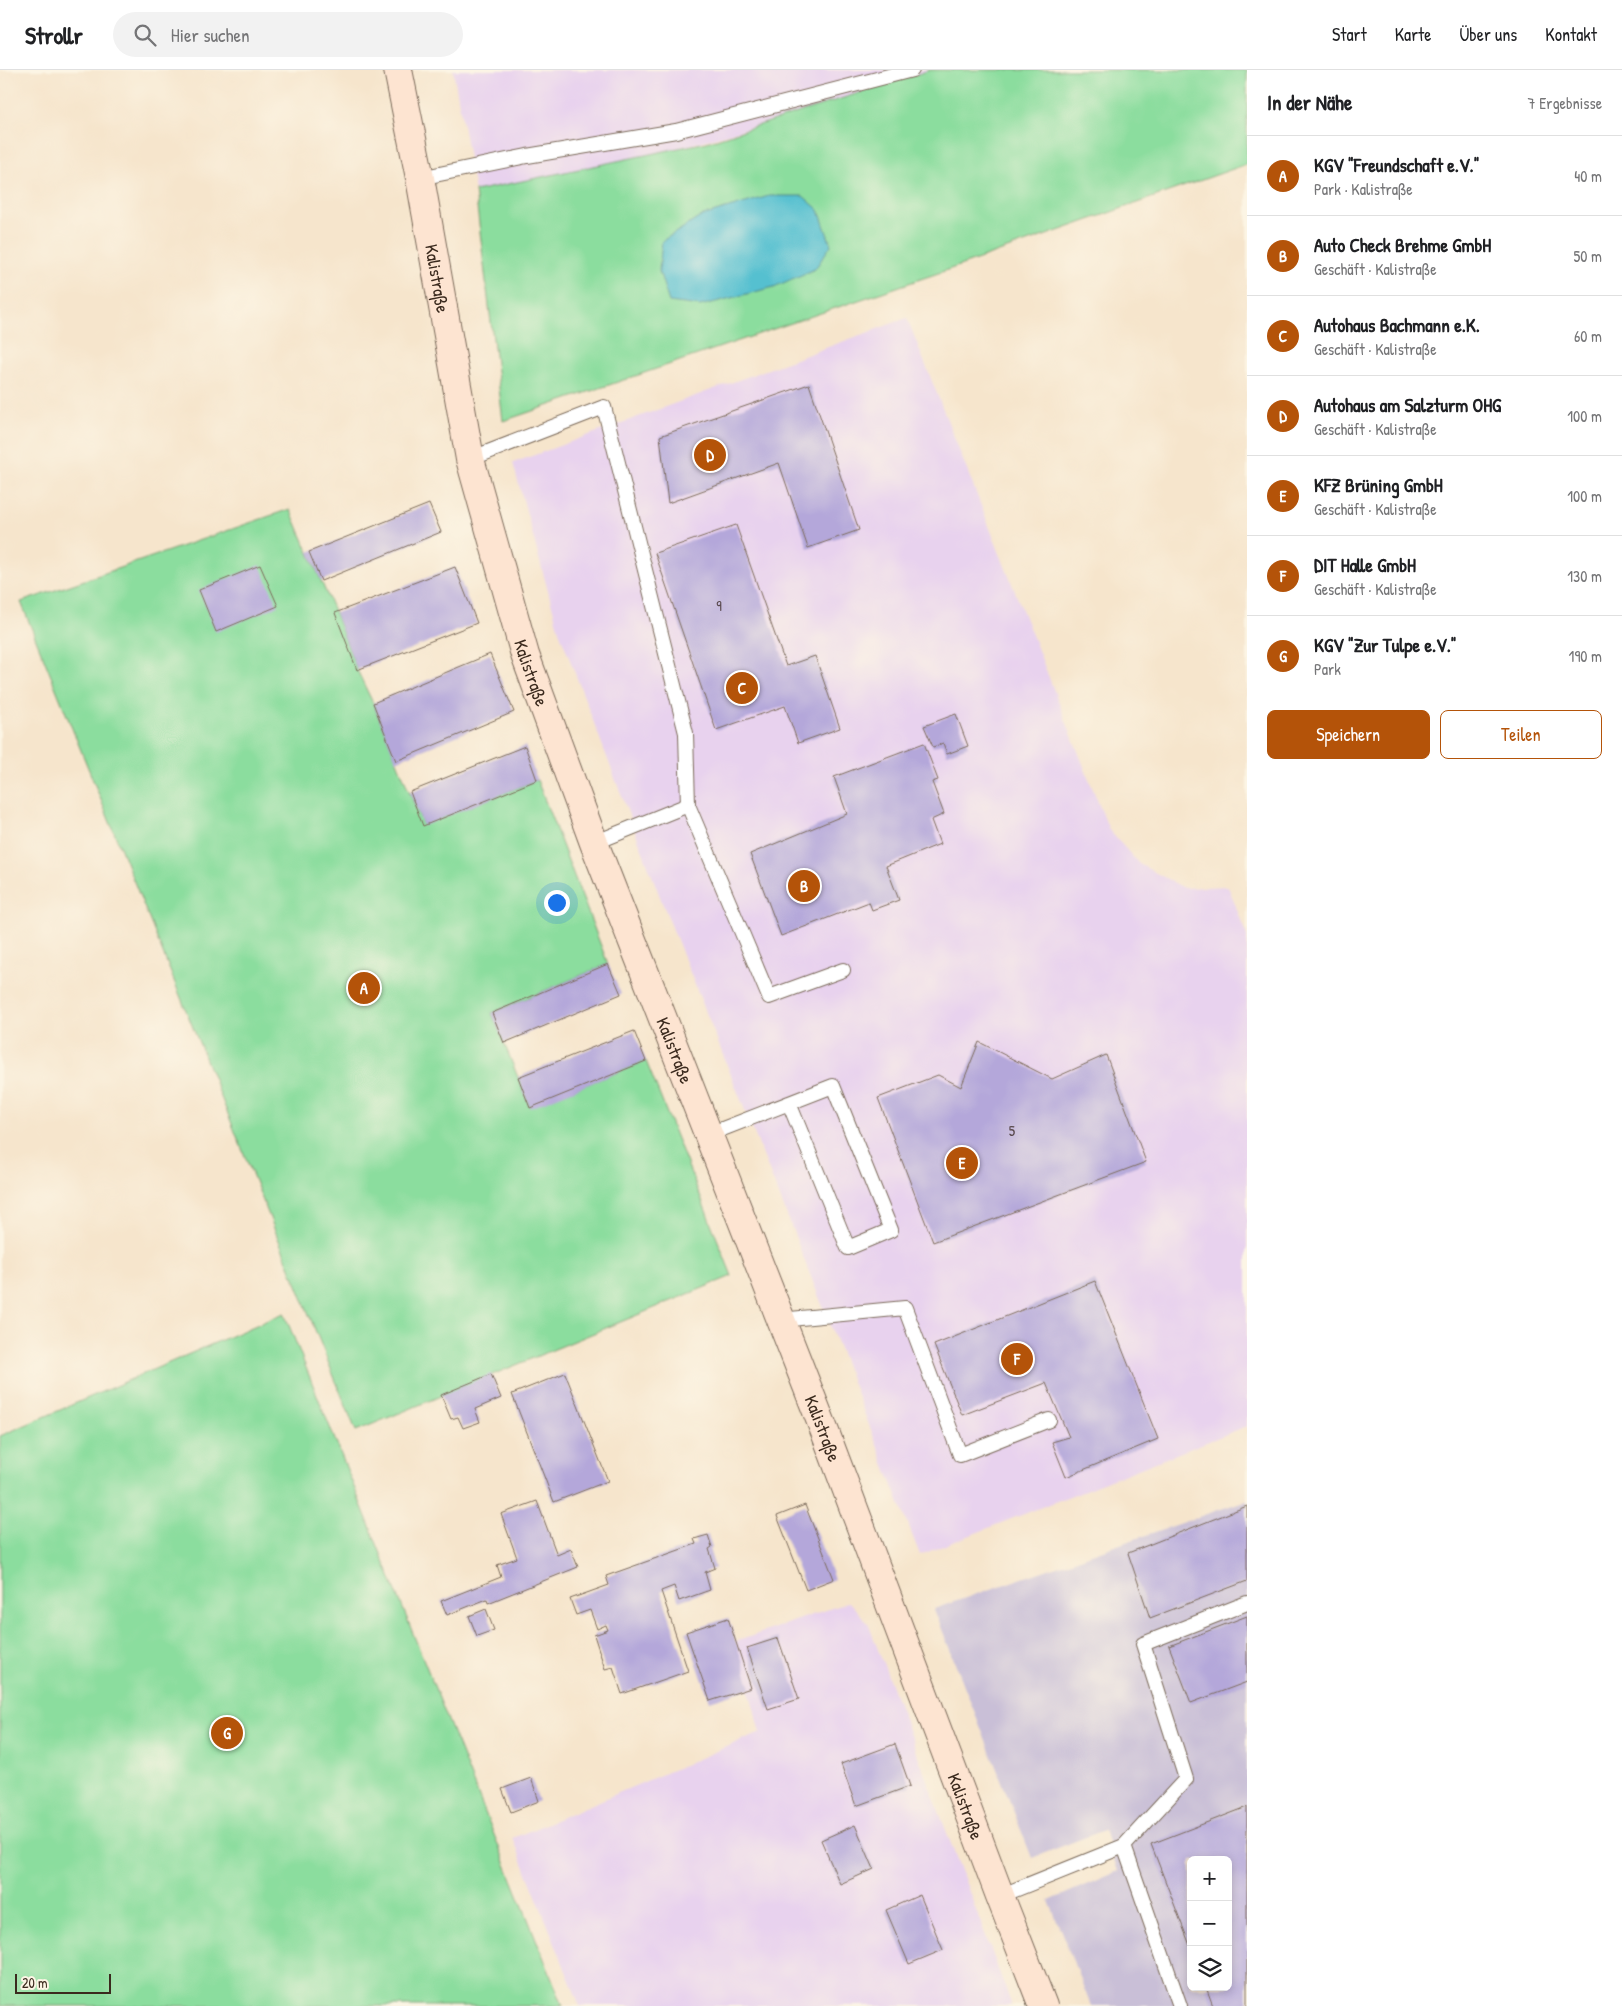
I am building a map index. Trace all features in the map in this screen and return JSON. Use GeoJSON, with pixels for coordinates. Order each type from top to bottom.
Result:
{"type":"FeatureCollection","features":[{"type":"Feature","properties":{"kind":"street","name":"Kalistraße"},"geometry":{"type":"LineString","coordinates":[[398,70],[420,178],[470,459],[525,655],[594,843],[825,1432],[1043,2006]]}},
{"type":"Feature","properties":{"kind":"lane"},"geometry":{"type":"LineString","coordinates":[[420,178],[527,156],[676,131],[912,70]]}},
{"type":"Feature","properties":{"kind":"lane"},"geometry":{"type":"LineString","coordinates":[[470,459],[604,407],[686,733],[688,805],[769,997],[843,970]]}},
{"type":"Feature","properties":{"kind":"lane"},"geometry":{"type":"LineString","coordinates":[[594,843],[688,805]]}},
{"type":"Feature","properties":{"kind":"lane"},"geometry":{"type":"LineString","coordinates":[[707,1134],[833,1086],[891,1230],[848,1248],[789,1103]]}},
{"type":"Feature","properties":{"kind":"lane"},"geometry":{"type":"LineString","coordinates":[[780,1320],[905,1308],[960,1456],[1049,1420]]}},
{"type":"Feature","properties":{"kind":"lane"},"geometry":{"type":"LineString","coordinates":[[1000,1896],[1124,1846],[1186,1778],[1144,1644],[1247,1603]]}},
{"type":"Feature","properties":{"kind":"lane"},"geometry":{"type":"LineString","coordinates":[[1124,1846],[1180,2006]]}},
{"type":"Feature","properties":{"kind":"shaded area"},"geometry":{"type":"Polygon","coordinates":[[[453,70],[939,70],[907,82],[617,166],[475,191],[453,70]]]}},
{"type":"Feature","properties":{"kind":"shaded area"},"geometry":{"type":"Polygon","coordinates":[[[907,318],[1109,830],[1139,864],[1184,888],[1228,886],[1247,936],[1247,1426],[920,1555],[662,902],[559,631],[513,463],[907,318]]]}},
{"type":"Feature","properties":{"kind":"shaded area"},"geometry":{"type":"Polygon","coordinates":[[[1247,1500],[1247,2006],[1091,2006],[1049,1901],[1118,1871],[1104,1830],[1032,1858],[934,1609],[1247,1500]]]}},
{"type":"Feature","properties":{"kind":"shaded area"},"geometry":{"type":"Polygon","coordinates":[[[849,1602],[868,1623],[1012,2006],[580,2006],[513,1838],[761,1732],[735,1642],[849,1602]]]}},
{"type":"Feature","properties":{"kind":"green space"},"geometry":{"type":"Polygon","coordinates":[[[930,70],[1247,70],[1247,164],[962,265],[503,421],[475,191],[707,142],[930,70]]]}},
{"type":"Feature","properties":{"kind":"green space"},"geometry":{"type":"Polygon","coordinates":[[[290,509],[423,825],[537,780],[608,964],[492,1013],[530,1107],[646,1061],[732,1276],[356,1431],[21,602],[290,509]]]}},
{"type":"Feature","properties":{"kind":"green space"},"geometry":{"type":"Polygon","coordinates":[[[284,1313],[563,2006],[0,2006],[0,1436],[284,1313]]]}},
{"type":"Feature","properties":{"kind":"water"},"geometry":{"type":"Polygon","coordinates":[[[769,196],[803,196],[819,210],[831,245],[815,269],[774,287],[700,306],[669,302],[659,271],[662,241],[702,216],[769,196]]]}},
{"type":"Feature","properties":{"kind":"building"},"geometry":{"type":"Polygon","coordinates":[[[809,384],[859,530],[808,548],[779,463],[668,503],[660,436],[809,384]]]}},
{"type":"Feature","properties":{"kind":"building"},"geometry":{"type":"Polygon","coordinates":[[[429,504],[441,532],[321,581],[309,552],[429,504]]]}},
{"type":"Feature","properties":{"kind":"building"},"geometry":{"type":"Polygon","coordinates":[[[736,525],[786,666],[815,656],[840,728],[798,743],[785,706],[716,730],[655,553],[736,525]]]}},
{"type":"Feature","properties":{"kind":"building"},"geometry":{"type":"Polygon","coordinates":[[[260,565],[278,606],[216,632],[199,590],[260,565]]]}},
{"type":"Feature","properties":{"kind":"building"},"geometry":{"type":"Polygon","coordinates":[[[455,567],[477,623],[357,670],[335,613],[455,567]]]}},
{"type":"Feature","properties":{"kind":"building"},"geometry":{"type":"Polygon","coordinates":[[[490,654],[514,712],[396,761],[373,703],[490,654]]]}},
{"type":"Feature","properties":{"kind":"building"},"geometry":{"type":"Polygon","coordinates":[[[956,714],[968,746],[947,754],[943,743],[933,747],[924,726],[956,714]]]}},
{"type":"Feature","properties":{"kind":"building"},"geometry":{"type":"Polygon","coordinates":[[[924,743],[938,780],[932,782],[944,814],[931,820],[940,844],[886,866],[899,900],[872,910],[869,902],[781,936],[750,854],[847,814],[834,777],[924,743]]]}},
{"type":"Feature","properties":{"kind":"building"},"geometry":{"type":"Polygon","coordinates":[[[525,746],[537,780],[423,826],[410,792],[525,746]]]}},
{"type":"Feature","properties":{"kind":"building"},"geometry":{"type":"Polygon","coordinates":[[[608,964],[621,994],[504,1043],[492,1013],[608,964]]]}},
{"type":"Feature","properties":{"kind":"building"},"geometry":{"type":"Polygon","coordinates":[[[634,1031],[646,1061],[530,1108],[518,1077],[634,1031]]]}},
{"type":"Feature","properties":{"kind":"building"},"geometry":{"type":"Polygon","coordinates":[[[979,1042],[1052,1079],[1106,1055],[1146,1162],[933,1242],[878,1098],[938,1075],[961,1087],[979,1042]]]}},
{"type":"Feature","properties":{"kind":"building"},"geometry":{"type":"Polygon","coordinates":[[[1095,1281],[1158,1439],[1066,1477],[1052,1442],[1069,1437],[1046,1383],[962,1415],[934,1345],[1095,1281]]]}},
{"type":"Feature","properties":{"kind":"building"},"geometry":{"type":"Polygon","coordinates":[[[565,1373],[608,1481],[554,1502],[512,1394],[565,1373]]]}},
{"type":"Feature","properties":{"kind":"building"},"geometry":{"type":"Polygon","coordinates":[[[491,1374],[501,1398],[475,1409],[480,1422],[463,1428],[458,1417],[451,1419],[441,1395],[491,1374]]]}},
{"type":"Feature","properties":{"kind":"building"},"geometry":{"type":"Polygon","coordinates":[[[537,1501],[557,1555],[571,1549],[578,1567],[488,1603],[487,1599],[447,1615],[441,1601],[501,1577],[497,1565],[517,1558],[501,1514],[537,1501]]]}},
{"type":"Feature","properties":{"kind":"building"},"geometry":{"type":"Polygon","coordinates":[[[805,1505],[834,1579],[806,1590],[777,1516],[805,1505]]]}},
{"type":"Feature","properties":{"kind":"building"},"geometry":{"type":"Polygon","coordinates":[[[1247,1506],[1247,1581],[1150,1618],[1128,1553],[1247,1506]]]}},
{"type":"Feature","properties":{"kind":"building"},"geometry":{"type":"Polygon","coordinates":[[[708,1535],[712,1547],[709,1549],[715,1568],[705,1572],[710,1590],[679,1601],[674,1586],[661,1591],[688,1671],[622,1694],[613,1667],[605,1669],[594,1635],[608,1630],[606,1625],[597,1629],[590,1610],[576,1615],[570,1599],[609,1585],[606,1576],[696,1544],[694,1539],[708,1535]]]}},
{"type":"Feature","properties":{"kind":"building"},"geometry":{"type":"Polygon","coordinates":[[[486,1609],[494,1630],[477,1636],[469,1616],[486,1609]]]}},
{"type":"Feature","properties":{"kind":"building"},"geometry":{"type":"Polygon","coordinates":[[[1247,1616],[1247,1682],[1191,1703],[1169,1646],[1247,1616]]]}},
{"type":"Feature","properties":{"kind":"building"},"geometry":{"type":"Polygon","coordinates":[[[728,1618],[751,1688],[710,1701],[686,1632],[728,1618]]]}},
{"type":"Feature","properties":{"kind":"building"},"geometry":{"type":"Polygon","coordinates":[[[778,1638],[799,1699],[768,1709],[747,1648],[778,1638]]]}},
{"type":"Feature","properties":{"kind":"building"},"geometry":{"type":"Polygon","coordinates":[[[895,1744],[910,1786],[856,1806],[841,1764],[895,1744]]]}},
{"type":"Feature","properties":{"kind":"building"},"geometry":{"type":"Polygon","coordinates":[[[531,1778],[539,1801],[511,1812],[502,1789],[531,1778]]]}},
{"type":"Feature","properties":{"kind":"building"},"geometry":{"type":"Polygon","coordinates":[[[1247,1807],[1247,2006],[1213,2006],[1207,1991],[1232,1991],[1232,1856],[1187,1856],[1187,1938],[1151,1844],[1247,1807]]]}},
{"type":"Feature","properties":{"kind":"building"},"geometry":{"type":"Polygon","coordinates":[[[855,1825],[874,1869],[840,1884],[821,1840],[855,1825]]]}},
{"type":"Feature","properties":{"kind":"building"},"geometry":{"type":"Polygon","coordinates":[[[920,1895],[943,1950],[909,1964],[886,1910],[920,1895]]]}},
{"type":"Feature","properties":{"kind":"place","name":"Autohaus am Salzturm OHG"},"geometry":{"type":"Point","coordinates":[710,455]}},
{"type":"Feature","properties":{"kind":"place","name":"Autohaus Bachmann e.K."},"geometry":{"type":"Point","coordinates":[742,688]}},
{"type":"Feature","properties":{"kind":"place","name":"Auto Check Brehme GmbH"},"geometry":{"type":"Point","coordinates":[804,886]}},
{"type":"Feature","properties":{"kind":"place","name":"KGV \"Freundschaft e.V.\""},"geometry":{"type":"Point","coordinates":[364,988]}},
{"type":"Feature","properties":{"kind":"place","name":"KFZ Brüning GmbH"},"geometry":{"type":"Point","coordinates":[962,1163]}},
{"type":"Feature","properties":{"kind":"place","name":"DIT Halle GmbH"},"geometry":{"type":"Point","coordinates":[1017,1359]}},
{"type":"Feature","properties":{"kind":"place","name":"KGV \"Zur Tulpe e.V.\""},"geometry":{"type":"Point","coordinates":[227,1733]}}]}
